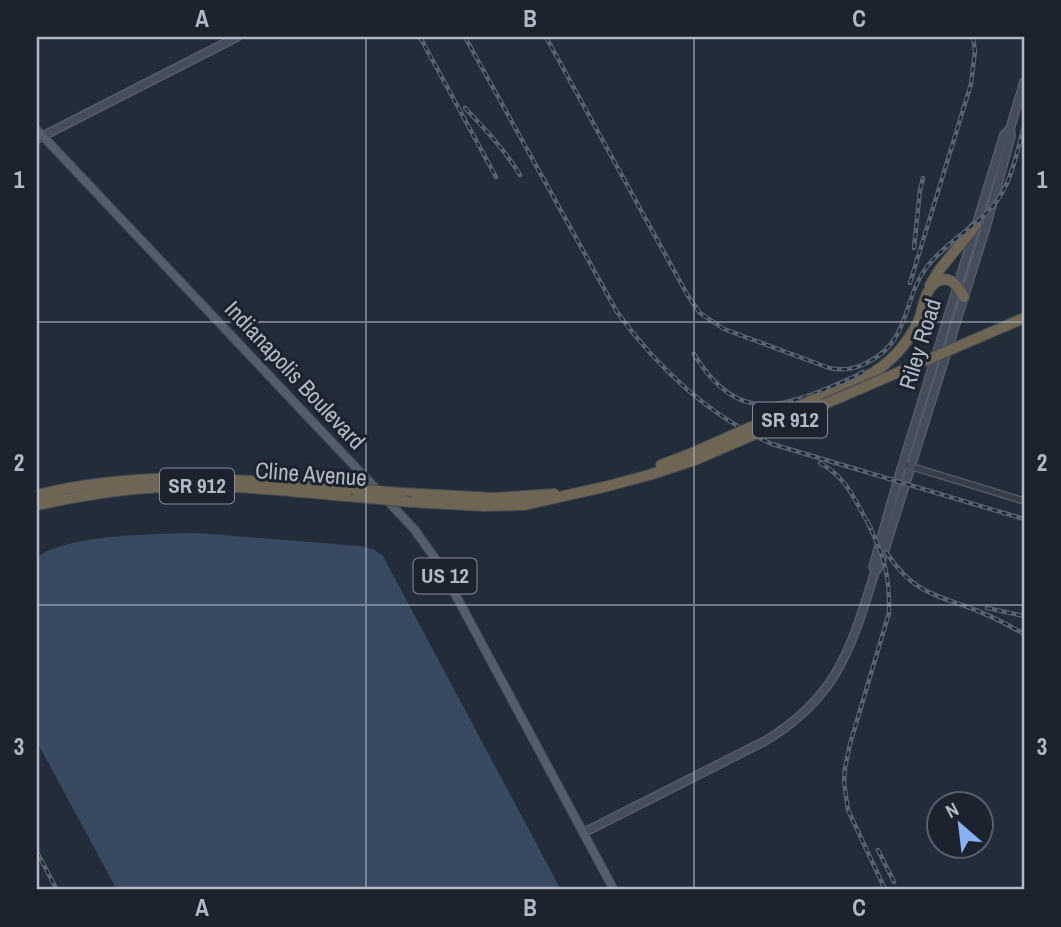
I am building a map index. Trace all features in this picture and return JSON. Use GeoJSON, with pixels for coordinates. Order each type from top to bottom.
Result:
{"type":"FeatureCollection","features":[{"type":"Feature","properties":{"kind":"highway"},"geometry":{"type":"LineString","coordinates":[[556,494],[694,457],[880,369],[902,349],[920,317],[932,282],[976,225]]}},
{"type":"Feature","properties":{"kind":"highway"},"geometry":{"type":"LineString","coordinates":[[929,289],[945,279],[958,285],[964,297]]}},
{"type":"Feature","properties":{"kind":"highway","name":"Cline Avenue"},"geometry":{"type":"LineString","coordinates":[[37,505],[112,492],[219,486],[411,502],[524,505],[649,475],[884,379],[1024,318]]}},
{"type":"Feature","properties":{"kind":"highway","name":"Cline Avenue"},"geometry":{"type":"LineString","coordinates":[[37,495],[117,481],[170,477],[226,478],[494,498],[582,492]]}},
{"type":"Feature","properties":{"kind":"main road"},"geometry":{"type":"LineString","coordinates":[[38,135],[237,37]]}},
{"type":"Feature","properties":{"kind":"main road","name":"Riley Road"},"geometry":{"type":"LineString","coordinates":[[583,833],[783,730],[802,715],[821,694],[843,662],[855,637],[911,468],[986,227],[1024,82]]}},
{"type":"Feature","properties":{"kind":"main road","name":"Riley Road"},"geometry":{"type":"LineString","coordinates":[[875,572],[873,567],[903,464],[1004,135],[1010,130]]}},
{"type":"Feature","properties":{"kind":"main road","name":"Indianapolis Boulevard"},"geometry":{"type":"LineString","coordinates":[[38,135],[428,547],[614,890]]}},
{"type":"Feature","properties":{"kind":"street"},"geometry":{"type":"LineString","coordinates":[[903,464],[1024,501]]}},
{"type":"Feature","properties":{"kind":"water"},"geometry":{"type":"Polygon","coordinates":[[[196,533],[360,546],[373,549],[383,556],[561,890],[117,890],[37,742],[37,557],[52,549],[91,540],[196,533]]]}},
{"type":"Feature","properties":{"kind":"railway"},"geometry":{"type":"LineString","coordinates":[[420,37],[496,177]]}},
{"type":"Feature","properties":{"kind":"railway"},"geometry":{"type":"LineString","coordinates":[[465,37],[617,312],[649,352],[686,388],[727,419],[772,444],[1024,519]]}},
{"type":"Feature","properties":{"kind":"railway"},"geometry":{"type":"LineString","coordinates":[[546,37],[688,296],[700,313],[724,329],[829,368],[860,366],[883,352],[892,342],[926,268],[993,206],[1005,188],[1024,127]]}},
{"type":"Feature","properties":{"kind":"railway"},"geometry":{"type":"LineString","coordinates":[[910,283],[971,84],[975,51],[973,37]]}},
{"type":"Feature","properties":{"kind":"railway"},"geometry":{"type":"LineString","coordinates":[[465,108],[501,148],[520,175]]}},
{"type":"Feature","properties":{"kind":"railway"},"geometry":{"type":"LineString","coordinates":[[914,248],[923,178]]}},
{"type":"Feature","properties":{"kind":"railway"},"geometry":{"type":"LineString","coordinates":[[694,354],[719,386],[747,402],[762,404],[798,399],[863,372]]}},
{"type":"Feature","properties":{"kind":"railway"},"geometry":{"type":"LineString","coordinates":[[820,463],[845,484],[871,528]]}},
{"type":"Feature","properties":{"kind":"railway"},"geometry":{"type":"LineString","coordinates":[[867,521],[885,566],[889,613],[850,744],[844,782],[848,810],[884,887]]}},
{"type":"Feature","properties":{"kind":"railway"},"geometry":{"type":"LineString","coordinates":[[886,552],[894,564],[920,587],[1024,634]]}},
{"type":"Feature","properties":{"kind":"railway"},"geometry":{"type":"LineString","coordinates":[[987,608],[1024,616]]}},
{"type":"Feature","properties":{"kind":"railway"},"geometry":{"type":"LineString","coordinates":[[878,850],[894,882]]}},
{"type":"Feature","properties":{"kind":"railway"},"geometry":{"type":"LineString","coordinates":[[37,852],[57,890]]}}]}
